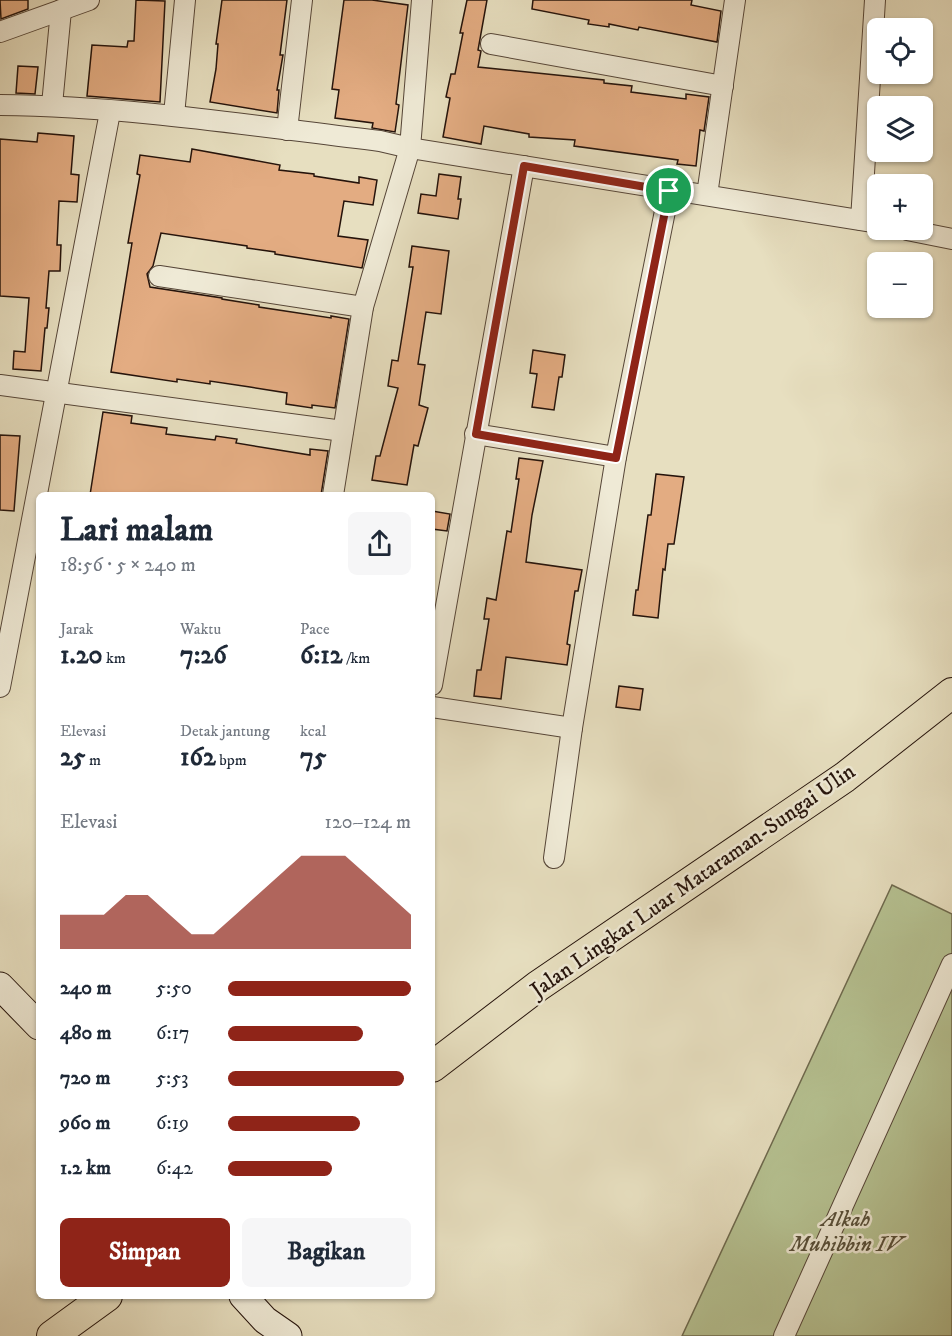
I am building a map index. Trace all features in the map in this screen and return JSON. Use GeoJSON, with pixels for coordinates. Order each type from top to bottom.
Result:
{"type":"FeatureCollection","features":[{"type":"Feature","properties":{"kind":"main road","name":"Jalan Lingkar Luar Mataraman-Sungai Ulin"},"geometry":{"type":"LineString","coordinates":[[435,1065],[538,986],[845,777],[952,693]]}},
{"type":"Feature","properties":{"kind":"main road"},"geometry":{"type":"LineString","coordinates":[[52,1336],[103,1299]]}},
{"type":"Feature","properties":{"kind":"street"},"geometry":{"type":"LineString","coordinates":[[0,32],[50,8],[89,0]]}},
{"type":"Feature","properties":{"kind":"street"},"geometry":{"type":"LineString","coordinates":[[174,115],[185,0]]}},
{"type":"Feature","properties":{"kind":"street"},"geometry":{"type":"LineString","coordinates":[[287,130],[302,0]]}},
{"type":"Feature","properties":{"kind":"street"},"geometry":{"type":"LineString","coordinates":[[334,492],[363,307],[410,148],[422,0]]}},
{"type":"Feature","properties":{"kind":"street"},"geometry":{"type":"LineString","coordinates":[[707,195],[735,0]]}},
{"type":"Feature","properties":{"kind":"street"},"geometry":{"type":"LineString","coordinates":[[870,174],[875,0]]}},
{"type":"Feature","properties":{"kind":"street"},"geometry":{"type":"LineString","coordinates":[[50,8],[52,105]]}},
{"type":"Feature","properties":{"kind":"street"},"geometry":{"type":"LineString","coordinates":[[491,44],[723,86]]}},
{"type":"Feature","properties":{"kind":"street"},"geometry":{"type":"LineString","coordinates":[[0,105],[52,105],[110,112],[174,115],[380,141],[669,191],[867,221]]}},
{"type":"Feature","properties":{"kind":"street"},"geometry":{"type":"LineString","coordinates":[[37,492],[110,112]]}},
{"type":"Feature","properties":{"kind":"street"},"geometry":{"type":"LineString","coordinates":[[435,668],[524,166]]}},
{"type":"Feature","properties":{"kind":"street"},"geometry":{"type":"LineString","coordinates":[[554,858],[572,728],[616,458],[669,191]]}},
{"type":"Feature","properties":{"kind":"street"},"geometry":{"type":"LineString","coordinates":[[933,235],[952,239]]}},
{"type":"Feature","properties":{"kind":"street"},"geometry":{"type":"LineString","coordinates":[[159,276],[363,307]]}},
{"type":"Feature","properties":{"kind":"street"},"geometry":{"type":"LineString","coordinates":[[0,385],[344,431]]}},
{"type":"Feature","properties":{"kind":"street"},"geometry":{"type":"LineString","coordinates":[[476,434],[616,458]]}},
{"type":"Feature","properties":{"kind":"street"},"geometry":{"type":"LineString","coordinates":[[0,687],[36,497]]}},
{"type":"Feature","properties":{"kind":"street"},"geometry":{"type":"LineString","coordinates":[[435,707],[572,728]]}},
{"type":"Feature","properties":{"kind":"street"},"geometry":{"type":"LineString","coordinates":[[784,1336],[952,964]]}},
{"type":"Feature","properties":{"kind":"street"},"geometry":{"type":"LineString","coordinates":[[0,986],[36,1023]]}},
{"type":"Feature","properties":{"kind":"street"},"geometry":{"type":"LineString","coordinates":[[246,1299],[266,1320],[288,1336]]}},
{"type":"Feature","properties":{"kind":"green space","name":"Alkah Muhibbin IV"},"geometry":{"type":"Polygon","coordinates":[[[892,885],[952,914],[952,1336],[682,1336],[892,885]]]}},
{"type":"Feature","properties":{"kind":"building"},"geometry":{"type":"Polygon","coordinates":[[[0,0],[28,0],[28,9],[1,19],[0,0]]]}},
{"type":"Feature","properties":{"kind":"building"},"geometry":{"type":"Polygon","coordinates":[[[136,0],[165,1],[160,102],[87,96],[92,45],[127,47],[128,41],[134,41],[136,0]]]}},
{"type":"Feature","properties":{"kind":"building"},"geometry":{"type":"Polygon","coordinates":[[[222,0],[287,0],[280,55],[283,55],[277,90],[279,90],[277,113],[210,102],[216,69],[218,44],[216,44],[222,0]]]}},
{"type":"Feature","properties":{"kind":"building"},"geometry":{"type":"Polygon","coordinates":[[[344,0],[372,0],[408,5],[396,104],[399,105],[395,132],[372,128],[373,123],[335,118],[339,90],[332,89],[344,0]]]}},
{"type":"Feature","properties":{"kind":"building"},"geometry":{"type":"Polygon","coordinates":[[[467,0],[487,0],[478,50],[481,51],[478,67],[604,80],[604,83],[632,86],[631,92],[686,99],[686,94],[709,97],[704,131],[700,130],[696,166],[677,164],[678,160],[574,146],[575,140],[529,137],[529,134],[484,126],[481,144],[443,137],[450,98],[446,97],[451,74],[455,74],[467,0]]]}},
{"type":"Feature","properties":{"kind":"building"},"geometry":{"type":"Polygon","coordinates":[[[533,0],[692,0],[691,5],[721,11],[717,42],[639,27],[638,30],[609,24],[609,27],[588,24],[589,20],[532,9],[533,0]]]}},
{"type":"Feature","properties":{"kind":"building"},"geometry":{"type":"Polygon","coordinates":[[[18,66],[38,67],[35,94],[16,93],[18,66]]]}},
{"type":"Feature","properties":{"kind":"building"},"geometry":{"type":"Polygon","coordinates":[[[38,133],[74,136],[71,174],[79,175],[77,202],[59,201],[57,245],[61,245],[60,271],[49,271],[46,308],[49,308],[41,371],[13,369],[14,351],[25,352],[29,298],[0,296],[0,139],[37,142],[38,133]]]}},
{"type":"Feature","properties":{"kind":"building"},"geometry":{"type":"Polygon","coordinates":[[[192,149],[280,165],[279,170],[314,174],[314,176],[359,183],[359,177],[377,180],[373,205],[344,201],[338,236],[368,240],[362,268],[275,254],[275,252],[247,248],[247,246],[161,233],[153,266],[147,274],[150,287],[222,298],[259,305],[259,307],[349,319],[335,408],[312,405],[312,408],[286,404],[287,393],[250,387],[210,381],[210,384],[177,379],[177,382],[111,372],[132,243],[128,243],[140,175],[137,174],[140,155],[190,162],[192,149]]]}},
{"type":"Feature","properties":{"kind":"building"},"geometry":{"type":"Polygon","coordinates":[[[439,174],[461,177],[458,219],[418,213],[421,194],[436,196],[439,174]]]}},
{"type":"Feature","properties":{"kind":"building"},"geometry":{"type":"Polygon","coordinates":[[[412,246],[449,251],[441,314],[426,312],[418,364],[425,365],[419,405],[428,408],[418,446],[414,445],[407,485],[372,480],[376,456],[380,456],[398,388],[388,386],[392,360],[398,361],[413,267],[409,267],[412,246]]]}},
{"type":"Feature","properties":{"kind":"building"},"geometry":{"type":"Polygon","coordinates":[[[533,350],[565,355],[554,410],[532,407],[537,374],[530,373],[533,350]]]}},
{"type":"Feature","properties":{"kind":"building"},"geometry":{"type":"Polygon","coordinates":[[[103,412],[132,416],[131,423],[167,428],[166,434],[215,440],[216,436],[237,439],[236,443],[310,455],[310,449],[328,451],[321,492],[90,492],[103,412]]]}},
{"type":"Feature","properties":{"kind":"building"},"geometry":{"type":"Polygon","coordinates":[[[0,435],[20,436],[14,511],[0,510],[0,435]]]}},
{"type":"Feature","properties":{"kind":"building"},"geometry":{"type":"Polygon","coordinates":[[[519,458],[543,461],[532,515],[526,562],[582,570],[578,591],[575,591],[567,644],[570,645],[567,665],[506,657],[501,699],[474,696],[477,670],[481,670],[489,619],[484,619],[487,598],[496,600],[507,531],[511,532],[519,479],[516,479],[519,458]]]}},
{"type":"Feature","properties":{"kind":"building"},"geometry":{"type":"Polygon","coordinates":[[[656,474],[684,477],[674,544],[668,544],[665,570],[663,569],[658,618],[633,615],[656,474]]]}},
{"type":"Feature","properties":{"kind":"building"},"geometry":{"type":"Polygon","coordinates":[[[435,512],[450,514],[447,531],[435,529],[435,512]]]}},
{"type":"Feature","properties":{"kind":"building"},"geometry":{"type":"Polygon","coordinates":[[[619,686],[643,689],[640,710],[616,707],[619,686]]]}},
{"type":"Feature","properties":{"kind":"route"},"geometry":{"type":"LineString","coordinates":[[524,166],[669,191],[616,458],[476,434],[524,166]]}}]}
